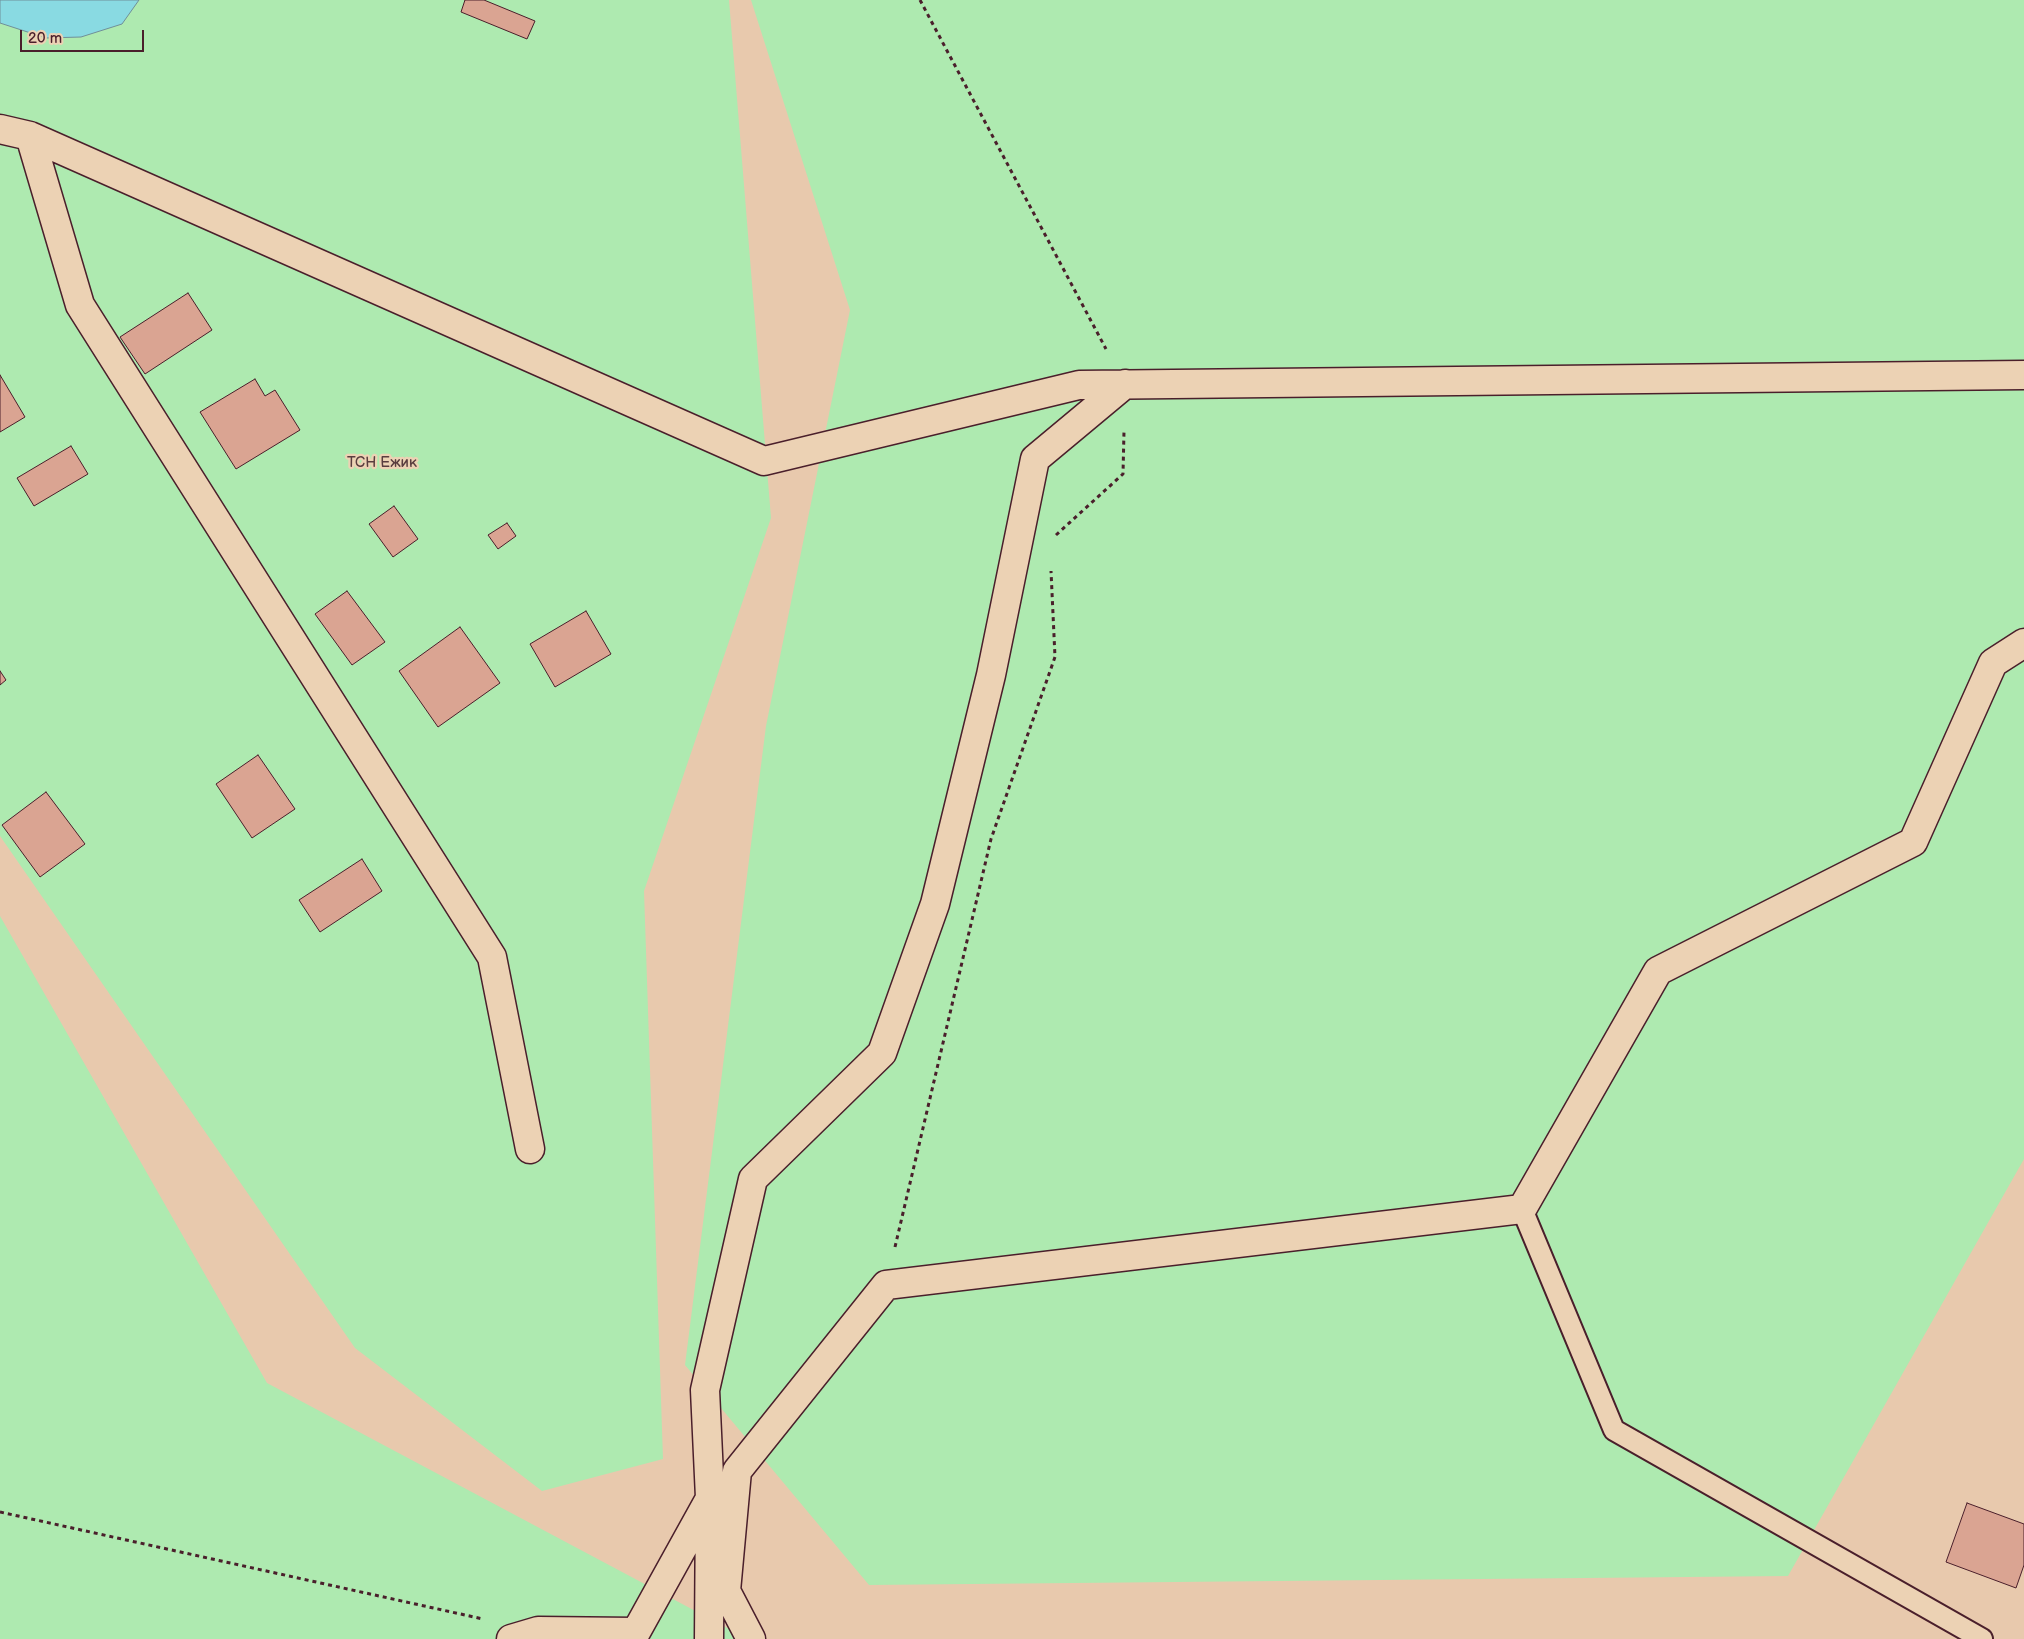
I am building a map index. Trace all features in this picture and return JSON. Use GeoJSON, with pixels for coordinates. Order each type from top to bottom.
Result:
{"type":"FeatureCollection","features":[{"type":"Feature","properties":{"kind":"street"},"geometry":{"type":"LineString","coordinates":[[0,129],[30,136],[764,461],[1079,385],[2024,375]]}},
{"type":"Feature","properties":{"kind":"street"},"geometry":{"type":"LineString","coordinates":[[30,136],[80,305],[492,957],[530,1149]]}},
{"type":"Feature","properties":{"kind":"street"},"geometry":{"type":"LineString","coordinates":[[709,1639],[710,1498],[705,1390],[753,1179],[882,1053],[935,904],[992,675],[1035,459],[1125,384]]}},
{"type":"Feature","properties":{"kind":"street"},"geometry":{"type":"LineString","coordinates":[[751,1639],[726,1591],[737,1471],[886,1285],[1522,1209],[1658,971],[1914,842],[1993,663],[2024,643]]}},
{"type":"Feature","properties":{"kind":"street"},"geometry":{"type":"LineString","coordinates":[[511,1639],[538,1631],[636,1632],[710,1498]]}},
{"type":"Feature","properties":{"kind":"lane"},"geometry":{"type":"LineString","coordinates":[[1522,1209],[1614,1430],[1982,1639]]}},
{"type":"Feature","properties":{"kind":"path"},"geometry":{"type":"LineString","coordinates":[[0,1512],[538,1631]]}},
{"type":"Feature","properties":{"kind":"green space","name":"ТСН Ежик"},"geometry":{"type":"Polygon","coordinates":[[[0,0],[729,0],[771,518],[644,891],[663,1459],[542,1491],[355,1348],[0,836],[0,0]]]}},
{"type":"Feature","properties":{"kind":"green space"},"geometry":{"type":"Polygon","coordinates":[[[751,0],[2024,0],[2024,1159],[1788,1576],[869,1585],[685,1365],[766,726],[850,310],[751,0]]]}},
{"type":"Feature","properties":{"kind":"green space"},"geometry":{"type":"Polygon","coordinates":[[[0,916],[267,1383],[748,1639],[0,1639],[0,916]]]}},
{"type":"Feature","properties":{"kind":"water"},"geometry":{"type":"Polygon","coordinates":[[[0,0],[139,0],[122,24],[81,37],[46,38],[0,23],[0,0]]]}},
{"type":"Feature","properties":{"kind":"building"},"geometry":{"type":"Polygon","coordinates":[[[465,0],[484,0],[535,21],[527,39],[461,12],[465,0]]]}},
{"type":"Feature","properties":{"kind":"building"},"geometry":{"type":"Polygon","coordinates":[[[188,293],[212,330],[145,374],[120,337],[188,293]]]}},
{"type":"Feature","properties":{"kind":"building"},"geometry":{"type":"Polygon","coordinates":[[[0,375],[25,417],[0,432],[0,375]]]}},
{"type":"Feature","properties":{"kind":"building"},"geometry":{"type":"Polygon","coordinates":[[[255,379],[265,396],[275,390],[300,430],[236,469],[200,412],[255,379]]]}},
{"type":"Feature","properties":{"kind":"building"},"geometry":{"type":"Polygon","coordinates":[[[71,446],[88,474],[34,506],[17,478],[71,446]]]}},
{"type":"Feature","properties":{"kind":"building"},"geometry":{"type":"Polygon","coordinates":[[[394,506],[418,539],[393,557],[369,524],[394,506]]]}},
{"type":"Feature","properties":{"kind":"building"},"geometry":{"type":"Polygon","coordinates":[[[507,523],[516,536],[498,549],[488,535],[507,523]]]}},
{"type":"Feature","properties":{"kind":"building"},"geometry":{"type":"Polygon","coordinates":[[[347,591],[385,642],[352,665],[315,614],[347,591]]]}},
{"type":"Feature","properties":{"kind":"building"},"geometry":{"type":"Polygon","coordinates":[[[586,611],[611,654],[555,687],[530,644],[586,611]]]}},
{"type":"Feature","properties":{"kind":"building"},"geometry":{"type":"Polygon","coordinates":[[[460,627],[500,683],[438,727],[399,671],[460,627]]]}},
{"type":"Feature","properties":{"kind":"building"},"geometry":{"type":"Polygon","coordinates":[[[0,671],[6,680],[0,685],[0,671]]]}},
{"type":"Feature","properties":{"kind":"building"},"geometry":{"type":"Polygon","coordinates":[[[258,755],[295,809],[252,838],[216,784],[258,755]]]}},
{"type":"Feature","properties":{"kind":"building"},"geometry":{"type":"Polygon","coordinates":[[[46,792],[85,844],[40,877],[2,825],[46,792]]]}},
{"type":"Feature","properties":{"kind":"building"},"geometry":{"type":"Polygon","coordinates":[[[362,859],[382,891],[320,932],[299,900],[362,859]]]}},
{"type":"Feature","properties":{"kind":"building"},"geometry":{"type":"Polygon","coordinates":[[[1967,1503],[2024,1524],[2024,1565],[2016,1588],[1946,1562],[1967,1503]]]}}]}
